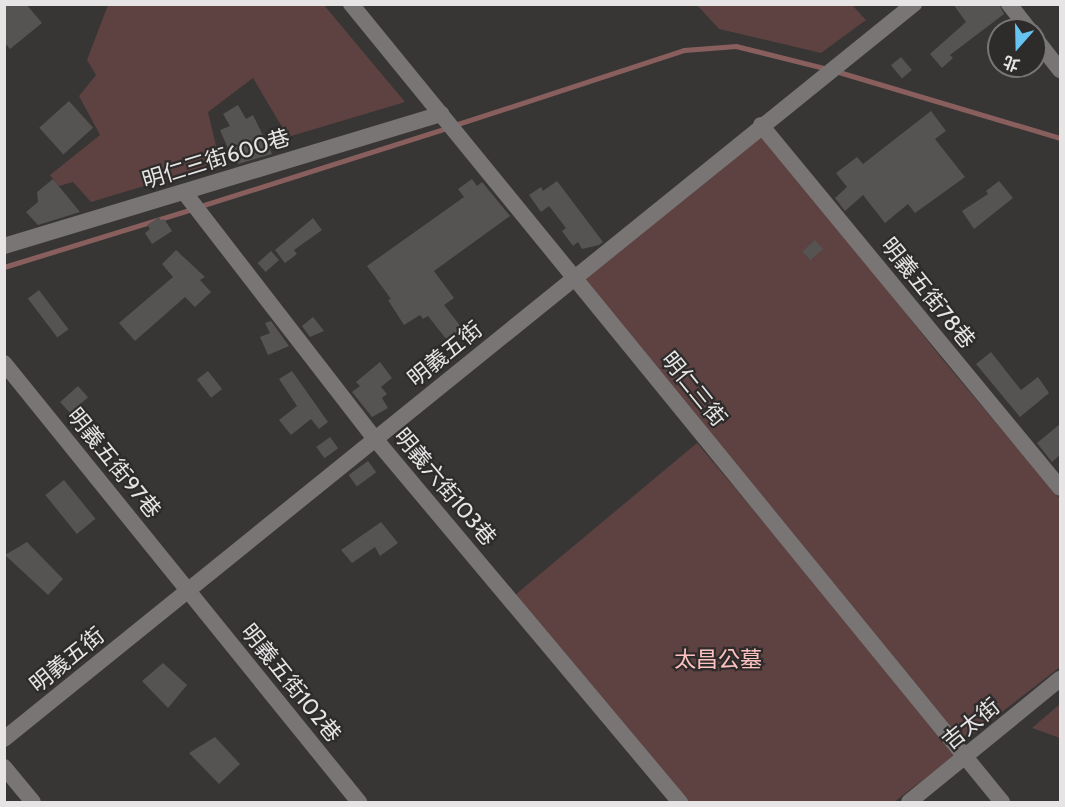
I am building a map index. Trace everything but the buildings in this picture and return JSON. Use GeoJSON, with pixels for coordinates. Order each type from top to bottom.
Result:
{"type":"FeatureCollection","features":[{"type":"Feature","properties":{"kind":"street","name":"明仁三街"},"geometry":{"type":"LineString","coordinates":[[351,4],[1002,802]]}},
{"type":"Feature","properties":{"kind":"street","name":"明義五街"},"geometry":{"type":"LineString","coordinates":[[4,739],[376,440],[761,125],[835,71],[914,4]]}},
{"type":"Feature","properties":{"kind":"street"},"geometry":{"type":"LineString","coordinates":[[1009,4],[1020,18]]}},
{"type":"Feature","properties":{"kind":"street"},"geometry":{"type":"LineString","coordinates":[[1047,53],[1060,70]]}},
{"type":"Feature","properties":{"kind":"street","name":"明仁三街600巷"},"geometry":{"type":"LineString","coordinates":[[4,246],[184,192],[448,122]]}},
{"type":"Feature","properties":{"kind":"street","name":"明義五街78巷"},"geometry":{"type":"LineString","coordinates":[[761,125],[1060,488]]}},
{"type":"Feature","properties":{"kind":"street","name":"明義六街103巷"},"geometry":{"type":"LineString","coordinates":[[184,192],[376,440],[680,802]]}},
{"type":"Feature","properties":{"kind":"street","name":"明義五街97巷"},"geometry":{"type":"LineString","coordinates":[[4,363],[188,592]]}},
{"type":"Feature","properties":{"kind":"street","name":"明義五街102巷"},"geometry":{"type":"LineString","coordinates":[[188,592],[359,802]]}},
{"type":"Feature","properties":{"kind":"street","name":"吉太街"},"geometry":{"type":"LineString","coordinates":[[909,802],[1060,679]]}},
{"type":"Feature","properties":{"kind":"street"},"geometry":{"type":"LineString","coordinates":[[4,767],[33,802]]}},
{"type":"Feature","properties":{"kind":"green space"},"geometry":{"type":"Polygon","coordinates":[[[108,5],[324,5],[405,102],[288,137],[253,78],[208,112],[220,163],[91,202],[73,182],[59,186],[50,175],[100,135],[79,96],[96,75],[87,60],[108,5]]]}},
{"type":"Feature","properties":{"kind":"green space"},"geometry":{"type":"Polygon","coordinates":[[[697,5],[852,5],[866,20],[821,53],[719,29],[697,5]]]}},
{"type":"Feature","properties":{"kind":"green space"},"geometry":{"type":"Polygon","coordinates":[[[761,131],[943,360],[1060,499],[1060,667],[963,742],[581,280],[761,131]]]}},
{"type":"Feature","properties":{"kind":"green space","name":"太昌公墓"},"geometry":{"type":"Polygon","coordinates":[[[697,443],[958,753],[894,802],[676,802],[509,600],[697,443]]]}},
{"type":"Feature","properties":{"kind":"green space"},"geometry":{"type":"Polygon","coordinates":[[[1060,704],[1060,738],[1032,728],[1060,704]]]}},
{"type":"Feature","properties":{"kind":"waterway"},"geometry":{"type":"LineString","coordinates":[[455,125],[684,50],[736,46],[828,69]]}},
{"type":"Feature","properties":{"kind":"waterway"},"geometry":{"type":"LineString","coordinates":[[839,72],[1060,138]]}},
{"type":"Feature","properties":{"kind":"waterway"},"geometry":{"type":"LineString","coordinates":[[201,206],[447,128]]}},
{"type":"Feature","properties":{"kind":"waterway"},"geometry":{"type":"LineString","coordinates":[[4,267],[193,209]]}}]}
